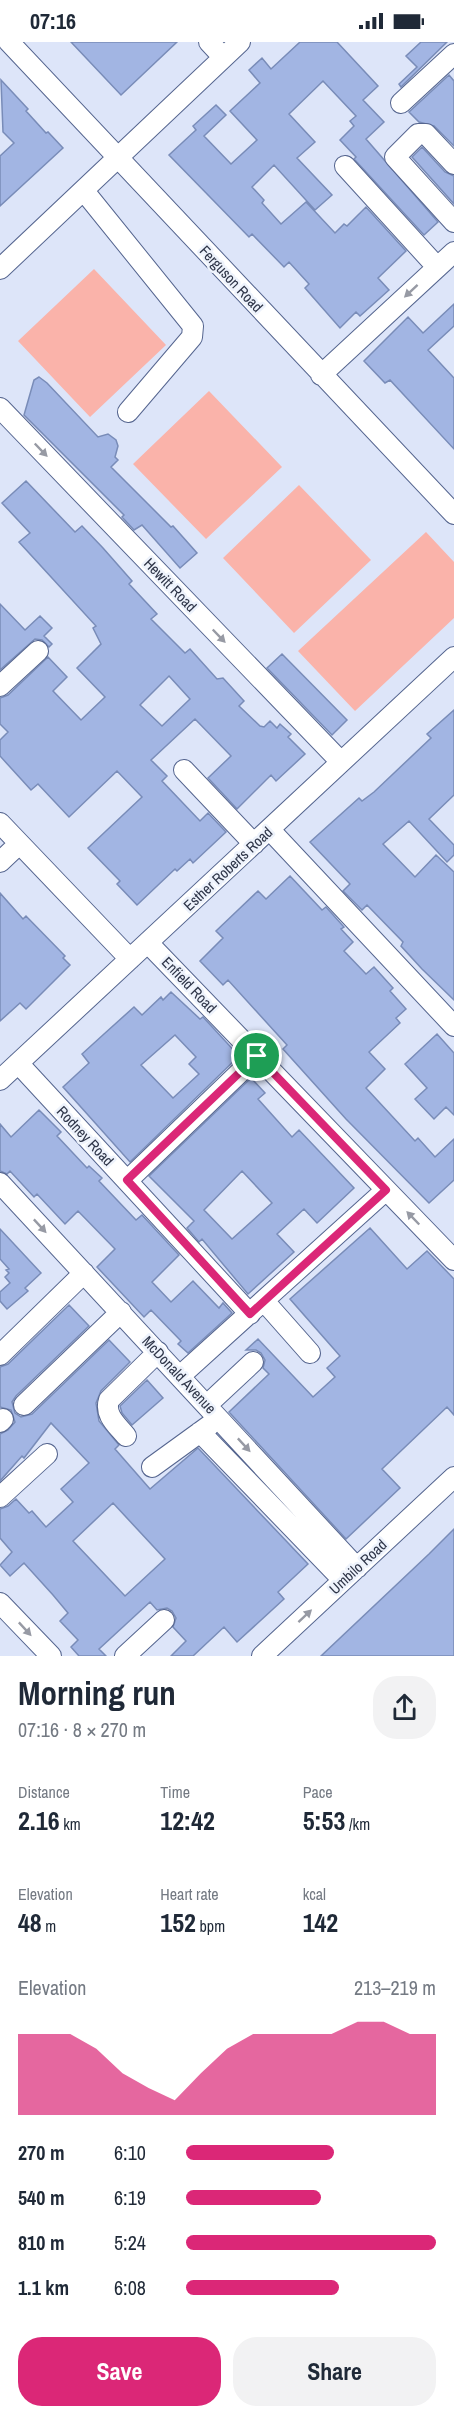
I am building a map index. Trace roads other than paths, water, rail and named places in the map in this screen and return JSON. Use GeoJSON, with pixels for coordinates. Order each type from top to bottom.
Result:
{"type":"FeatureCollection","features":[{"type":"Feature","properties":{"kind":"street","name":"Ferguson Road"},"geometry":{"type":"LineString","coordinates":[[9,42],[454,514]]}},
{"type":"Feature","properties":{"kind":"street"},"geometry":{"type":"LineString","coordinates":[[208,42],[223,57]]}},
{"type":"Feature","properties":{"kind":"street"},"geometry":{"type":"LineString","coordinates":[[3,261],[84,191],[240,42]]}},
{"type":"Feature","properties":{"kind":"street"},"geometry":{"type":"LineString","coordinates":[[401,103],[454,54]]}},
{"type":"Feature","properties":{"kind":"street"},"geometry":{"type":"LineString","coordinates":[[454,165],[426,134],[422,133],[418,134],[395,158],[454,222]]}},
{"type":"Feature","properties":{"kind":"street"},"geometry":{"type":"LineString","coordinates":[[345,166],[437,267]]}},
{"type":"Feature","properties":{"kind":"street"},"geometry":{"type":"LineString","coordinates":[[84,191],[194,326],[192,338],[128,412]]}},
{"type":"Feature","properties":{"kind":"street"},"geometry":{"type":"LineString","coordinates":[[321,375],[454,252]]}},
{"type":"Feature","properties":{"kind":"street","name":"Hewitt Road"},"geometry":{"type":"LineString","coordinates":[[0,408],[341,762]]}},
{"type":"Feature","properties":{"kind":"street"},"geometry":{"type":"LineString","coordinates":[[0,686],[38,651]]}},
{"type":"Feature","properties":{"kind":"street","name":"Esther Roberts Road"},"geometry":{"type":"LineString","coordinates":[[0,1080],[341,762],[450,667]]}},
{"type":"Feature","properties":{"kind":"street"},"geometry":{"type":"LineString","coordinates":[[184,770],[255,844]]}},
{"type":"Feature","properties":{"kind":"street"},"geometry":{"type":"LineString","coordinates":[[0,824],[130,959]]}},
{"type":"Feature","properties":{"kind":"street"},"geometry":{"type":"LineString","coordinates":[[270,830],[454,1026]]}},
{"type":"Feature","properties":{"kind":"street"},"geometry":{"type":"LineString","coordinates":[[0,862],[20,844]]}},
{"type":"Feature","properties":{"kind":"street","name":"Enfield Road"},"geometry":{"type":"LineString","coordinates":[[148,943],[454,1260]]}},
{"type":"Feature","properties":{"kind":"street"},"geometry":{"type":"LineString","coordinates":[[127,1180],[257,1056]]}},
{"type":"Feature","properties":{"kind":"street","name":"Rodney Road"},"geometry":{"type":"LineString","coordinates":[[18,1063],[127,1180],[257,1308],[310,1353]]}},
{"type":"Feature","properties":{"kind":"street","name":"McDonald Avenue"},"geometry":{"type":"LineString","coordinates":[[0,1183],[213,1411],[350,1574]]}},
{"type":"Feature","properties":{"kind":"street"},"geometry":{"type":"LineString","coordinates":[[180,1376],[386,1190]]}},
{"type":"Feature","properties":{"kind":"street"},"geometry":{"type":"LineString","coordinates":[[0,1355],[84,1273]]}},
{"type":"Feature","properties":{"kind":"street"},"geometry":{"type":"LineString","coordinates":[[24,1405],[121,1312]]}},
{"type":"Feature","properties":{"kind":"street"},"geometry":{"type":"LineString","coordinates":[[126,1437],[109,1415],[106,1407],[109,1400],[158,1352]]}},
{"type":"Feature","properties":{"kind":"street"},"geometry":{"type":"LineString","coordinates":[[152,1467],[200,1432],[213,1411],[253,1362]]}},
{"type":"Feature","properties":{"kind":"street"},"geometry":{"type":"LineString","coordinates":[[200,1432],[350,1574]]}},
{"type":"Feature","properties":{"kind":"street"},"geometry":{"type":"LineString","coordinates":[[0,1497],[47,1454]]}},
{"type":"Feature","properties":{"kind":"street","name":"Umbilo Road"},"geometry":{"type":"LineString","coordinates":[[262,1656],[454,1477]]}},
{"type":"Feature","properties":{"kind":"street"},"geometry":{"type":"LineString","coordinates":[[0,1602],[51,1656]]}},
{"type":"Feature","properties":{"kind":"street"},"geometry":{"type":"LineString","coordinates":[[125,1656],[164,1620]]}}]}
